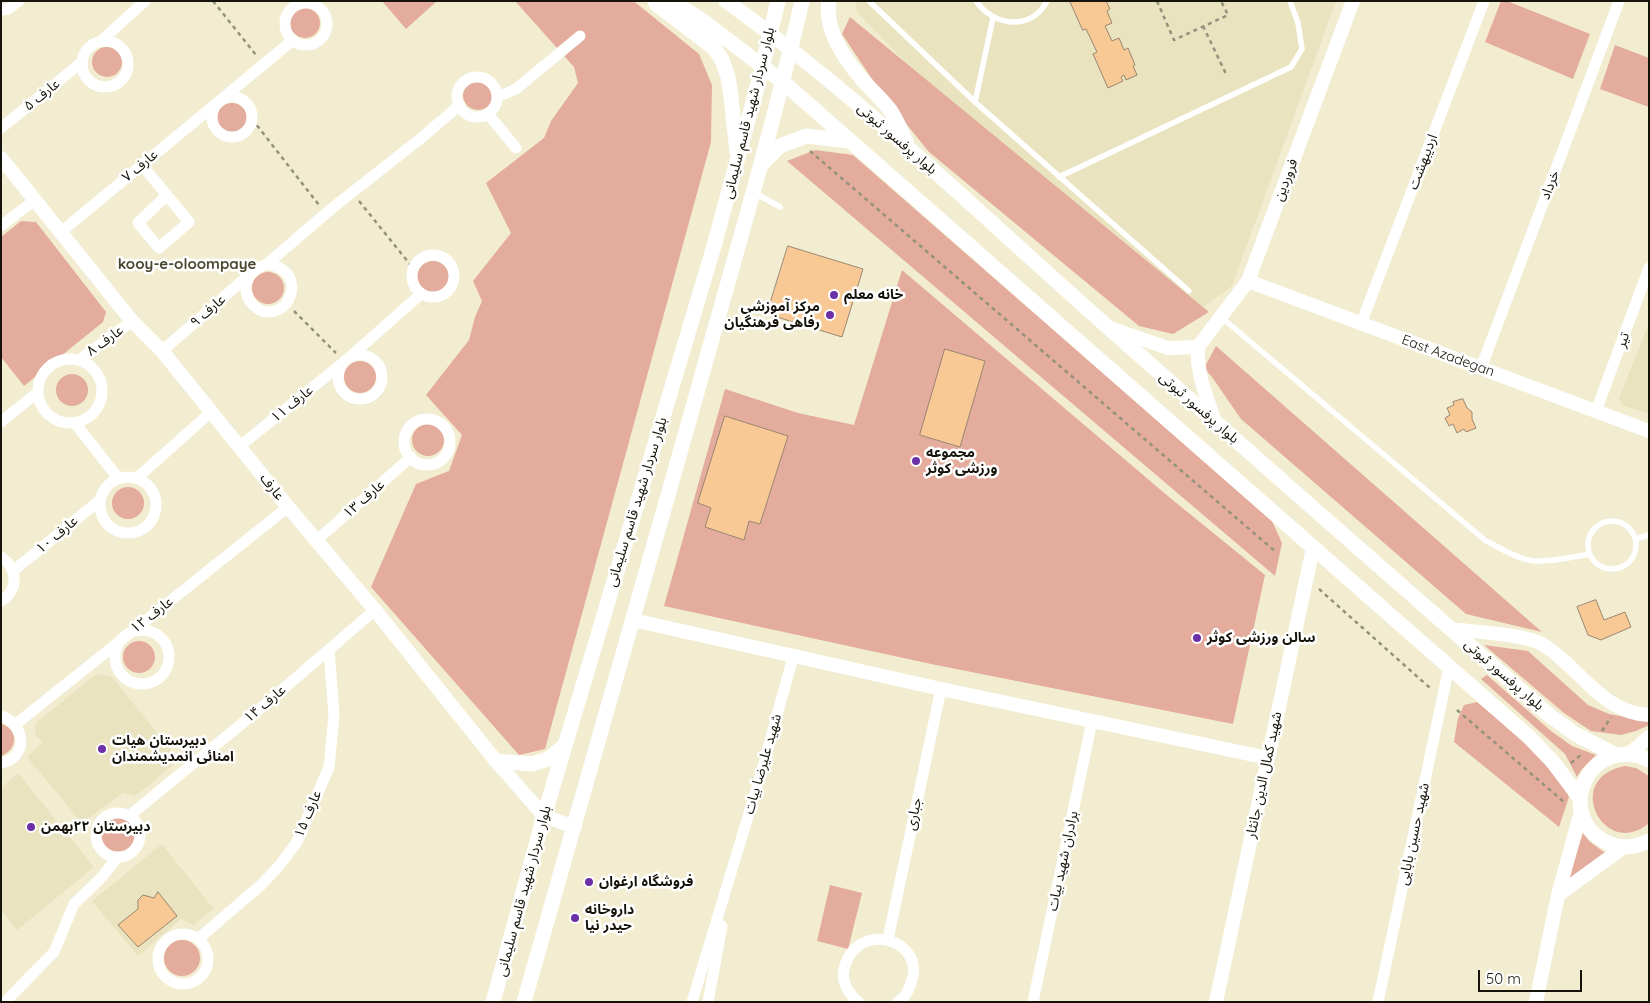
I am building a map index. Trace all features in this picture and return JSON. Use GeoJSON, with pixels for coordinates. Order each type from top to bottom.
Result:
{"type":"FeatureCollection","features":[{"type":"Feature","properties":{"kind":"main road"},"geometry":{"type":"LineString","coordinates":[[655,1],[656,4],[714,48],[722,60],[728,77],[738,159]]}},
{"type":"Feature","properties":{"kind":"main road"},"geometry":{"type":"LineString","coordinates":[[672,1],[703,21],[783,82],[1529,737],[1552,761],[1580,804],[1585,822],[1596,836],[1612,845],[1639,847]]}},
{"type":"Feature","properties":{"kind":"main road","name":"بلوار پرفسور ثبوتی"},"geometry":{"type":"LineString","coordinates":[[726,1],[770,32],[908,147],[1108,328],[1549,714],[1575,734],[1622,754],[1649,760]]}},
{"type":"Feature","properties":{"kind":"main road","name":"بلوار سردار شهید قاسم سلیمانی"},"geometry":{"type":"LineString","coordinates":[[493,1002],[564,746],[738,159],[778,1]]}},
{"type":"Feature","properties":{"kind":"main road","name":"بلوار سردار شهید قاسم سلیمانی"},"geometry":{"type":"LineString","coordinates":[[524,1002],[753,192],[792,50],[802,1]]}},
{"type":"Feature","properties":{"kind":"main road"},"geometry":{"type":"LineString","coordinates":[[829,1],[828,9],[831,29],[840,48],[860,77],[891,111],[908,147]]}},
{"type":"Feature","properties":{"kind":"main road"},"geometry":{"type":"LineString","coordinates":[[760,166],[780,146],[806,136],[850,141]]}},
{"type":"Feature","properties":{"kind":"main road"},"geometry":{"type":"LineString","coordinates":[[496,762],[532,764],[548,759],[564,746]]}},
{"type":"Feature","properties":{"kind":"main road"},"geometry":{"type":"LineString","coordinates":[[1580,804],[1582,786],[1587,775],[1605,759],[1622,754]]}},
{"type":"Feature","properties":{"kind":"street"},"geometry":{"type":"LineString","coordinates":[[1,10],[8,9],[19,1]]}},
{"type":"Feature","properties":{"kind":"street"},"geometry":{"type":"LineString","coordinates":[[100,42],[115,44],[126,54],[127,69],[119,82],[113,86],[98,86],[86,77],[82,62],[84,55],[88,49],[100,42],[145,1]]}},
{"type":"Feature","properties":{"kind":"street","name":"فروردین"},"geometry":{"type":"LineString","coordinates":[[1198,346],[1248,281],[1353,1]]}},
{"type":"Feature","properties":{"kind":"street","name":"اردیبهشت"},"geometry":{"type":"LineString","coordinates":[[1361,324],[1484,1]]}},
{"type":"Feature","properties":{"kind":"street","name":"خرداد"},"geometry":{"type":"LineString","coordinates":[[1481,368],[1619,1]]}},
{"type":"Feature","properties":{"kind":"street"},"geometry":{"type":"LineString","coordinates":[[497,98],[516,89],[580,36]]}},
{"type":"Feature","properties":{"kind":"street","name":"عارف ۷"},"geometry":{"type":"LineString","coordinates":[[61,232],[293,40]]}},
{"type":"Feature","properties":{"kind":"street","name":"عارف ۵"},"geometry":{"type":"LineString","coordinates":[[1,128],[82,62]]}},
{"type":"Feature","properties":{"kind":"street"},"geometry":{"type":"LineString","coordinates":[[477,77],[489,80],[497,91],[497,98],[493,109],[488,114],[482,116],[469,114],[460,105],[458,92],[460,86],[470,78],[477,77]]}},
{"type":"Feature","properties":{"kind":"street"},"geometry":{"type":"LineString","coordinates":[[226,98],[239,98],[249,106],[252,119],[250,126],[241,135],[235,137],[222,135],[216,131],[211,118],[212,112],[220,101],[226,98]]}},
{"type":"Feature","properties":{"kind":"street"},"geometry":{"type":"LineString","coordinates":[[268,264],[282,269],[291,282],[292,289],[287,303],[281,308],[267,312],[253,306],[246,292],[248,278],[253,272],[268,264],[352,192],[460,105]]}},
{"type":"Feature","properties":{"kind":"street"},"geometry":{"type":"LineString","coordinates":[[488,114],[516,148]]}},
{"type":"Feature","properties":{"kind":"street","name":"عارف"},"geometry":{"type":"LineString","coordinates":[[1,158],[132,321],[162,351],[288,507],[375,610],[496,762],[544,816]]}},
{"type":"Feature","properties":{"kind":"street"},"geometry":{"type":"LineString","coordinates":[[142,165],[167,195],[189,222],[159,248],[138,223],[167,195]]}},
{"type":"Feature","properties":{"kind":"street"},"geometry":{"type":"LineString","coordinates":[[1,226],[35,200]]}},
{"type":"Feature","properties":{"kind":"street"},"geometry":{"type":"LineString","coordinates":[[436,255],[443,257],[448,261],[455,273],[452,287],[441,296],[434,298],[421,294],[413,282],[413,268],[422,258],[436,255]]}},
{"type":"Feature","properties":{"kind":"street","name":"تیر"},"geometry":{"type":"LineString","coordinates":[[1596,411],[1649,268]]}},
{"type":"Feature","properties":{"kind":"street","name":"عارف ۹"},"geometry":{"type":"LineString","coordinates":[[162,351],[253,272]]}},
{"type":"Feature","properties":{"kind":"street","name":"East Azadegan"},"geometry":{"type":"LineString","coordinates":[[1248,281],[1649,431]]}},
{"type":"Feature","properties":{"kind":"street","name":"عارف ۱۱"},"geometry":{"type":"LineString","coordinates":[[240,446],[344,362],[421,294]]}},
{"type":"Feature","properties":{"kind":"street","name":"عارف ۸"},"geometry":{"type":"LineString","coordinates":[[79,360],[132,321]]}},
{"type":"Feature","properties":{"kind":"street"},"geometry":{"type":"LineString","coordinates":[[1108,328],[1168,348],[1198,346],[1197,360],[1200,378],[1215,422]]}},
{"type":"Feature","properties":{"kind":"street"},"geometry":{"type":"LineString","coordinates":[[79,360],[96,372],[102,393],[99,404],[85,419],[75,423],[59,421],[46,412],[40,403],[39,382],[43,373],[59,361],[79,360]]}},
{"type":"Feature","properties":{"kind":"street"},"geometry":{"type":"LineString","coordinates":[[1,422],[38,392]]}},
{"type":"Feature","properties":{"kind":"street"},"geometry":{"type":"LineString","coordinates":[[137,478],[211,412]]}},
{"type":"Feature","properties":{"kind":"street"},"geometry":{"type":"LineString","coordinates":[[427,419],[440,423],[446,429],[450,443],[444,457],[432,464],[417,462],[411,458],[406,451],[405,437],[413,424],[419,420],[427,419]]}},
{"type":"Feature","properties":{"kind":"street"},"geometry":{"type":"LineString","coordinates":[[75,423],[118,478]]}},
{"type":"Feature","properties":{"kind":"street","name":"عارف ۱۳"},"geometry":{"type":"LineString","coordinates":[[317,540],[411,458]]}},
{"type":"Feature","properties":{"kind":"street"},"geometry":{"type":"LineString","coordinates":[[118,478],[137,478],[152,490],[156,507],[154,516],[142,530],[124,534],[115,531],[102,518],[100,500],[103,490],[118,478]]}},
{"type":"Feature","properties":{"kind":"street","name":"عارف ۱۰"},"geometry":{"type":"LineString","coordinates":[[14,571],[100,500]]}},
{"type":"Feature","properties":{"kind":"street","name":"عارف ۱۲"},"geometry":{"type":"LineString","coordinates":[[16,724],[288,507]]}},
{"type":"Feature","properties":{"kind":"street","name":"شهید کمال الدین جانثار"},"geometry":{"type":"LineString","coordinates":[[1216,1002],[1313,548]]}},
{"type":"Feature","properties":{"kind":"street"},"geometry":{"type":"LineString","coordinates":[[1,557],[14,571],[15,579],[9,595],[1,602]]}},
{"type":"Feature","properties":{"kind":"street","name":"عارف ۱۴"},"geometry":{"type":"LineString","coordinates":[[130,816],[375,610]]}},
{"type":"Feature","properties":{"kind":"street"},"geometry":{"type":"LineString","coordinates":[[633,620],[793,657],[1268,758]]}},
{"type":"Feature","properties":{"kind":"street"},"geometry":{"type":"LineString","coordinates":[[1451,629],[1531,639],[1550,650],[1610,704],[1627,711],[1649,715]]}},
{"type":"Feature","properties":{"kind":"street"},"geometry":{"type":"LineString","coordinates":[[145,630],[155,633],[162,639],[169,657],[167,667],[162,675],[154,681],[144,684],[134,683],[119,671],[116,652],[120,642],[126,635],[135,631],[145,630]]}},
{"type":"Feature","properties":{"kind":"street","name":"عارف ۱۵"},"geometry":{"type":"LineString","coordinates":[[198,939],[261,885],[279,866],[297,842],[329,767],[334,715],[329,650]]}},
{"type":"Feature","properties":{"kind":"street","name":"شهید علیرضا بیات"},"geometry":{"type":"LineString","coordinates":[[692,1002],[733,870],[793,657]]}},
{"type":"Feature","properties":{"kind":"street","name":"شهید حسین بابایی"},"geometry":{"type":"LineString","coordinates":[[1378,1002],[1449,667]]}},
{"type":"Feature","properties":{"kind":"street","name":"جباری"},"geometry":{"type":"LineString","coordinates":[[888,939],[941,689]]}},
{"type":"Feature","properties":{"kind":"street"},"geometry":{"type":"LineString","coordinates":[[1,716],[16,724],[21,740],[20,748],[11,760],[1,764]]}},
{"type":"Feature","properties":{"kind":"street","name":"برادران شهید بیات"},"geometry":{"type":"LineString","coordinates":[[1033,1002],[1092,721]]}},
{"type":"Feature","properties":{"kind":"street"},"geometry":{"type":"LineString","coordinates":[[1622,754],[1649,737]]}},
{"type":"Feature","properties":{"kind":"street"},"geometry":{"type":"LineString","coordinates":[[1536,1002],[1558,895],[1580,804]]}},
{"type":"Feature","properties":{"kind":"street"},"geometry":{"type":"LineString","coordinates":[[115,812],[130,816],[139,827],[139,842],[131,854],[117,858],[103,852],[98,847],[95,832],[97,825],[102,819],[115,812]]}},
{"type":"Feature","properties":{"kind":"street"},"geometry":{"type":"LineString","coordinates":[[544,816],[575,827]]}},
{"type":"Feature","properties":{"kind":"street"},"geometry":{"type":"LineString","coordinates":[[1558,895],[1639,847]]}},
{"type":"Feature","properties":{"kind":"street"},"geometry":{"type":"LineString","coordinates":[[5,1002],[54,952],[74,904],[101,878],[117,858]]}},
{"type":"Feature","properties":{"kind":"street","name":"شهید علیرضا بیات"},"geometry":{"type":"LineString","coordinates":[[708,1002],[733,870]]}},
{"type":"Feature","properties":{"kind":"street"},"geometry":{"type":"LineString","coordinates":[[174,935],[190,935],[198,939],[207,952],[208,961],[202,976],[188,984],[179,984],[171,981],[160,970],[158,953],[162,946],[167,939],[174,935]]}},
{"type":"Feature","properties":{"kind":"street"},"geometry":{"type":"LineString","coordinates":[[858,1002],[845,985],[844,966],[853,949],[869,939],[888,939],[901,946],[910,958],[914,973],[910,988],[898,1002]]}},
{"type":"Feature","properties":{"kind":"lane"},"geometry":{"type":"LineString","coordinates":[[869,1],[975,102],[1189,291]]}},
{"type":"Feature","properties":{"kind":"lane"},"geometry":{"type":"LineString","coordinates":[[976,1],[982,10],[993,18],[1007,22],[1021,22],[1034,16],[1045,6],[1047,1]]}},
{"type":"Feature","properties":{"kind":"lane"},"geometry":{"type":"LineString","coordinates":[[1059,176],[1291,67],[1302,49],[1298,23],[1290,1]]}},
{"type":"Feature","properties":{"kind":"lane"},"geometry":{"type":"LineString","coordinates":[[975,102],[993,18]]}},
{"type":"Feature","properties":{"kind":"lane"},"geometry":{"type":"LineString","coordinates":[[753,192],[780,207]]}},
{"type":"Feature","properties":{"kind":"lane"},"geometry":{"type":"LineString","coordinates":[[1221,317],[1486,540],[1512,554],[1534,561],[1565,559],[1590,554]]}},
{"type":"Feature","properties":{"kind":"lane"},"geometry":{"type":"LineString","coordinates":[[1613,520],[1628,526],[1636,539],[1634,555],[1630,562],[1616,569],[1600,566],[1594,561],[1588,546],[1589,538],[1598,525],[1613,520]]}},
{"type":"Feature","properties":{"kind":"lane"},"geometry":{"type":"LineString","coordinates":[[1636,539],[1649,534]]}},
{"type":"Feature","properties":{"kind":"path"},"geometry":{"type":"LineString","coordinates":[[213,1],[264,64]]}},
{"type":"Feature","properties":{"kind":"path"},"geometry":{"type":"LineString","coordinates":[[1157,1],[1174,40],[1228,15],[1221,1]]}},
{"type":"Feature","properties":{"kind":"path"},"geometry":{"type":"LineString","coordinates":[[1203,26],[1227,76]]}},
{"type":"Feature","properties":{"kind":"path"},"geometry":{"type":"LineString","coordinates":[[252,119],[326,214]]}},
{"type":"Feature","properties":{"kind":"path"},"geometry":{"type":"LineString","coordinates":[[805,147],[1277,553]]}},
{"type":"Feature","properties":{"kind":"path"},"geometry":{"type":"LineString","coordinates":[[352,192],[413,268]]}},
{"type":"Feature","properties":{"kind":"path"},"geometry":{"type":"LineString","coordinates":[[287,303],[344,362]]}},
{"type":"Feature","properties":{"kind":"path"},"geometry":{"type":"LineString","coordinates":[[1318,588],[1430,688]]}},
{"type":"Feature","properties":{"kind":"path"},"geometry":{"type":"LineString","coordinates":[[1457,710],[1564,802],[1580,804]]}},
{"type":"Feature","properties":{"kind":"shaded area"},"geometry":{"type":"Polygon","coordinates":[[[382,1],[437,1],[406,29],[382,1]]]}},
{"type":"Feature","properties":{"kind":"shaded area"},"geometry":{"type":"Polygon","coordinates":[[[515,1],[632,1],[699,54],[712,85],[711,142],[545,749],[519,755],[371,587],[416,484],[449,471],[462,435],[426,395],[469,340],[475,317],[482,301],[473,281],[511,233],[486,183],[544,138],[551,121],[578,83],[574,67],[515,1]]]}},
{"type":"Feature","properties":{"kind":"shaded area"},"geometry":{"type":"Polygon","coordinates":[[[856,1],[1336,1],[1232,286],[1201,309],[946,104],[856,11],[856,1]]]}},
{"type":"Feature","properties":{"kind":"shaded area"},"geometry":{"type":"Polygon","coordinates":[[[1501,1],[1507,1],[1590,34],[1573,79],[1485,42],[1501,1]]]}},
{"type":"Feature","properties":{"kind":"shaded area"},"geometry":{"type":"Polygon","coordinates":[[[305,8],[316,12],[320,23],[316,34],[305,38],[294,34],[290,23],[294,12],[305,8]]]}},
{"type":"Feature","properties":{"kind":"shaded area"},"geometry":{"type":"Polygon","coordinates":[[[850,17],[1209,312],[1173,334],[1139,326],[929,152],[882,94],[842,34],[850,17]]]}},
{"type":"Feature","properties":{"kind":"shaded area"},"geometry":{"type":"Polygon","coordinates":[[[1615,45],[1649,58],[1649,107],[1600,89],[1615,45]]]}},
{"type":"Feature","properties":{"kind":"shaded area"},"geometry":{"type":"Polygon","coordinates":[[[107,47],[118,51],[122,62],[118,73],[107,77],[96,73],[92,62],[96,51],[107,47]]]}},
{"type":"Feature","properties":{"kind":"shaded area"},"geometry":{"type":"Polygon","coordinates":[[[478,80],[489,84],[493,95],[489,106],[478,110],[467,106],[463,95],[467,84],[478,80]]]}},
{"type":"Feature","properties":{"kind":"shaded area"},"geometry":{"type":"Polygon","coordinates":[[[232,103],[243,107],[247,118],[243,129],[232,133],[221,129],[217,118],[221,107],[232,103]]]}},
{"type":"Feature","properties":{"kind":"shaded area"},"geometry":{"type":"Polygon","coordinates":[[[815,150],[853,155],[1272,521],[1282,543],[1275,576],[787,161],[815,150]]]}},
{"type":"Feature","properties":{"kind":"shaded area"},"geometry":{"type":"Polygon","coordinates":[[[21,221],[36,222],[106,312],[103,322],[24,386],[1,357],[1,237],[21,221]]]}},
{"type":"Feature","properties":{"kind":"shaded area"},"geometry":{"type":"Polygon","coordinates":[[[433,261],[445,265],[449,277],[445,289],[433,293],[421,289],[417,277],[421,265],[433,261]]]}},
{"type":"Feature","properties":{"kind":"shaded area","name":"مجموعه ورزشی کوثر"},"geometry":{"type":"Polygon","coordinates":[[[902,270],[1169,497],[1265,575],[1233,724],[931,664],[664,606],[725,389],[798,413],[854,425],[902,270]]]}},
{"type":"Feature","properties":{"kind":"shaded area"},"geometry":{"type":"Polygon","coordinates":[[[268,272],[280,276],[284,288],[280,300],[268,304],[256,300],[252,288],[256,276],[268,272]]]}},
{"type":"Feature","properties":{"kind":"shaded area"},"geometry":{"type":"Polygon","coordinates":[[[1649,323],[1649,414],[1622,405],[1619,398],[1649,323]]]}},
{"type":"Feature","properties":{"kind":"shaded area"},"geometry":{"type":"Polygon","coordinates":[[[1216,346],[1542,632],[1466,614],[1241,419],[1204,368],[1216,346]]]}},
{"type":"Feature","properties":{"kind":"shaded area"},"geometry":{"type":"Polygon","coordinates":[[[360,361],[366,362],[371,366],[375,371],[375,383],[371,388],[366,392],[360,393],[354,392],[349,388],[345,383],[344,377],[345,371],[349,366],[354,362],[360,361]]]}},
{"type":"Feature","properties":{"kind":"shaded area"},"geometry":{"type":"Polygon","coordinates":[[[72,374],[78,375],[83,379],[87,384],[87,396],[83,401],[78,405],[72,406],[66,405],[61,401],[57,396],[56,390],[57,384],[61,379],[66,375],[72,374]]]}},
{"type":"Feature","properties":{"kind":"shaded area"},"geometry":{"type":"Polygon","coordinates":[[[428,424],[434,425],[439,429],[443,434],[443,446],[439,451],[434,455],[428,456],[422,455],[417,451],[413,446],[412,440],[413,434],[417,429],[422,425],[428,424]]]}},
{"type":"Feature","properties":{"kind":"shaded area"},"geometry":{"type":"Polygon","coordinates":[[[128,487],[140,491],[144,503],[140,515],[128,519],[116,515],[112,503],[116,491],[128,487]]]}},
{"type":"Feature","properties":{"kind":"shaded area"},"geometry":{"type":"Polygon","coordinates":[[[139,641],[145,642],[150,646],[154,651],[154,663],[150,668],[145,672],[139,673],[133,672],[128,668],[124,663],[123,657],[124,651],[128,646],[133,642],[139,641]]]}},
{"type":"Feature","properties":{"kind":"shaded area"},"geometry":{"type":"Polygon","coordinates":[[[1484,645],[1528,651],[1588,705],[1609,714],[1649,721],[1649,725],[1621,735],[1591,731],[1564,713],[1484,645]]]}},
{"type":"Feature","properties":{"kind":"shaded area","name":"دبیرستان هیات امنائی انمدیشمندان"},"geometry":{"type":"Polygon","coordinates":[[[96,674],[111,676],[179,760],[136,796],[123,793],[82,823],[27,757],[43,742],[35,735],[36,723],[96,674]]]}},
{"type":"Feature","properties":{"kind":"shaded area"},"geometry":{"type":"Polygon","coordinates":[[[1487,675],[1551,731],[1572,746],[1596,755],[1577,777],[1565,754],[1481,679],[1487,675]]]}},
{"type":"Feature","properties":{"kind":"shaded area"},"geometry":{"type":"Polygon","coordinates":[[[1477,702],[1537,752],[1562,780],[1569,797],[1559,827],[1454,742],[1458,718],[1464,705],[1477,702]]]}},
{"type":"Feature","properties":{"kind":"shaded area"},"geometry":{"type":"Polygon","coordinates":[[[1,724],[11,730],[14,740],[11,749],[1,756],[1,724]]]}},
{"type":"Feature","properties":{"kind":"shaded area"},"geometry":{"type":"Polygon","coordinates":[[[1625,766],[1636,768],[1649,776],[1649,823],[1633,832],[1618,832],[1605,825],[1596,813],[1593,799],[1596,785],[1606,773],[1625,766]]]}},
{"type":"Feature","properties":{"kind":"shaded area","name":"دبیرستان ۲۲بهمن"},"geometry":{"type":"Polygon","coordinates":[[[18,773],[94,867],[17,930],[1,910],[1,788],[18,773]]]}},
{"type":"Feature","properties":{"kind":"shaded area"},"geometry":{"type":"Polygon","coordinates":[[[118,817],[125,818],[131,822],[135,828],[135,842],[131,848],[125,852],[118,853],[111,852],[105,848],[101,842],[100,835],[101,828],[105,822],[111,818],[118,817]]]}},
{"type":"Feature","properties":{"kind":"shaded area"},"geometry":{"type":"Polygon","coordinates":[[[1583,833],[1589,841],[1605,853],[1566,885],[1583,833]]]}},
{"type":"Feature","properties":{"kind":"shaded area"},"geometry":{"type":"Polygon","coordinates":[[[162,844],[214,909],[193,925],[181,919],[138,956],[92,901],[162,844]]]}},
{"type":"Feature","properties":{"kind":"shaded area"},"geometry":{"type":"Polygon","coordinates":[[[830,885],[862,893],[848,949],[817,941],[830,885]]]}},
{"type":"Feature","properties":{"kind":"shaded area"},"geometry":{"type":"Polygon","coordinates":[[[182,940],[195,945],[200,958],[195,971],[182,976],[169,971],[164,958],[169,945],[182,940]]]}},
{"type":"Feature","properties":{"kind":"building"},"geometry":{"type":"Polygon","coordinates":[[[1070,1],[1106,1],[1110,9],[1107,11],[1112,23],[1105,26],[1112,41],[1119,38],[1124,50],[1128,48],[1137,75],[1126,80],[1124,75],[1121,77],[1123,81],[1108,88],[1093,54],[1097,52],[1086,29],[1083,30],[1070,1]]]}},
{"type":"Feature","properties":{"kind":"building"},"geometry":{"type":"Polygon","coordinates":[[[788,246],[863,269],[842,337],[767,314],[788,246]]]}},
{"type":"Feature","properties":{"kind":"building"},"geometry":{"type":"Polygon","coordinates":[[[945,349],[985,361],[960,447],[920,435],[945,349]]]}},
{"type":"Feature","properties":{"kind":"building"},"geometry":{"type":"Polygon","coordinates":[[[1463,399],[1467,408],[1472,412],[1472,419],[1476,428],[1466,432],[1464,429],[1457,433],[1453,424],[1449,426],[1445,418],[1450,415],[1447,408],[1454,405],[1453,402],[1463,399]]]}},
{"type":"Feature","properties":{"kind":"building"},"geometry":{"type":"Polygon","coordinates":[[[725,416],[788,436],[760,524],[749,521],[744,540],[705,527],[711,508],[698,503],[725,416]]]}},
{"type":"Feature","properties":{"kind":"building"},"geometry":{"type":"Polygon","coordinates":[[[1596,600],[1604,620],[1625,612],[1631,627],[1601,640],[1588,635],[1577,607],[1596,600]]]}},
{"type":"Feature","properties":{"kind":"building"},"geometry":{"type":"Polygon","coordinates":[[[158,892],[177,916],[138,947],[118,925],[138,909],[138,900],[143,895],[154,898],[158,892]]]}},
{"type":"Feature","properties":{"kind":"place","name":"خانه معلم"},"geometry":{"type":"Point","coordinates":[834,295]}},
{"type":"Feature","properties":{"kind":"place","name":"مرکز آموزشی رفاهی فرهنگیان"},"geometry":{"type":"Point","coordinates":[830,315]}},
{"type":"Feature","properties":{"kind":"place","name":"مجموعه ورزشی کوثر"},"geometry":{"type":"Point","coordinates":[916,461]}},
{"type":"Feature","properties":{"kind":"place","name":"سالن ورزشی کوثر"},"geometry":{"type":"Point","coordinates":[1197,638]}},
{"type":"Feature","properties":{"kind":"place","name":"دبیرستان هیات امنائی انمدیشمندان"},"geometry":{"type":"Point","coordinates":[102,749]}},
{"type":"Feature","properties":{"kind":"place","name":"دبیرستان ۲۲بهمن"},"geometry":{"type":"Point","coordinates":[31,827]}},
{"type":"Feature","properties":{"kind":"place","name":"فروشگاه ارغوان"},"geometry":{"type":"Point","coordinates":[589,882]}},
{"type":"Feature","properties":{"kind":"place","name":"داروخانه حیدر نیا"},"geometry":{"type":"Point","coordinates":[575,918]}},
{"type":"Feature","properties":{"kind":"district","name":"kooy-e-oloompaye"},"geometry":{"type":"Point","coordinates":[187,264]}}]}
